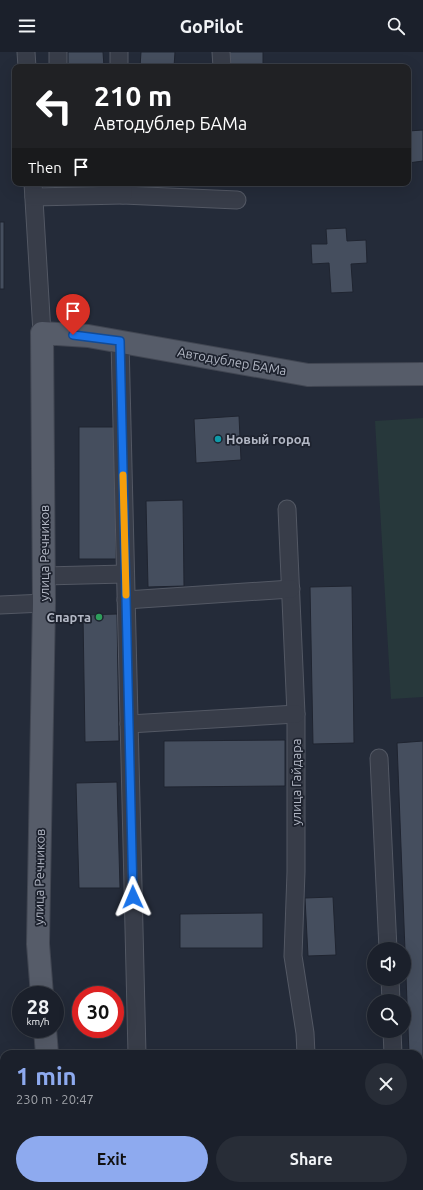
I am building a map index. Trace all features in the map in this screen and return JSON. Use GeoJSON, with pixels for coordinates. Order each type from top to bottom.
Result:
{"type":"FeatureCollection","features":[{"type":"Feature","properties":{"kind":"main road","name":"Автодублер БАМа"},"geometry":{"type":"LineString","coordinates":[[42,333],[88,336],[120,341],[308,375],[423,374]]}},
{"type":"Feature","properties":{"kind":"main road","name":"улица Речников"},"geometry":{"type":"LineString","coordinates":[[41,986],[38,944],[44,603],[42,333]]}},
{"type":"Feature","properties":{"kind":"main road"},"geometry":{"type":"LineString","coordinates":[[46,1038],[47,1050]]}},
{"type":"Feature","properties":{"kind":"street"},"geometry":{"type":"LineString","coordinates":[[26,52],[27,64]]}},
{"type":"Feature","properties":{"kind":"street"},"geometry":{"type":"LineString","coordinates":[[58,52],[58,64]]}},
{"type":"Feature","properties":{"kind":"street"},"geometry":{"type":"LineString","coordinates":[[119,52],[119,64]]}},
{"type":"Feature","properties":{"kind":"street"},"geometry":{"type":"LineString","coordinates":[[222,52],[222,64]]}},
{"type":"Feature","properties":{"kind":"street"},"geometry":{"type":"LineString","coordinates":[[34,190],[123,189],[237,200]]}},
{"type":"Feature","properties":{"kind":"street","name":"улица Речников"},"geometry":{"type":"LineString","coordinates":[[34,190],[42,333]]}},
{"type":"Feature","properties":{"kind":"street"},"geometry":{"type":"LineString","coordinates":[[120,341],[137,1050]]}},
{"type":"Feature","properties":{"kind":"street","name":"улица Гайдара"},"geometry":{"type":"LineString","coordinates":[[287,509],[296,714],[296,872],[292,956],[305,1033],[306,1050]]}},
{"type":"Feature","properties":{"kind":"street"},"geometry":{"type":"LineString","coordinates":[[44,576],[125,574]]}},
{"type":"Feature","properties":{"kind":"street"},"geometry":{"type":"LineString","coordinates":[[126,600],[291,589]]}},
{"type":"Feature","properties":{"kind":"street"},"geometry":{"type":"LineString","coordinates":[[0,605],[44,603]]}},
{"type":"Feature","properties":{"kind":"street"},"geometry":{"type":"LineString","coordinates":[[129,724],[296,714]]}},
{"type":"Feature","properties":{"kind":"street"},"geometry":{"type":"LineString","coordinates":[[379,758],[388,942]]}},
{"type":"Feature","properties":{"kind":"street"},"geometry":{"type":"LineString","coordinates":[[392,1038],[393,1050]]}},
{"type":"Feature","properties":{"kind":"shaded area"},"geometry":{"type":"Polygon","coordinates":[[[423,418],[423,697],[391,699],[375,421],[423,418]]]}},
{"type":"Feature","properties":{"kind":"building"},"geometry":{"type":"Polygon","coordinates":[[[68,52],[103,52],[104,64],[68,64],[68,52]]]}},
{"type":"Feature","properties":{"kind":"building"},"geometry":{"type":"Polygon","coordinates":[[[141,52],[175,52],[174,64],[140,64],[141,52]]]}},
{"type":"Feature","properties":{"kind":"building"},"geometry":{"type":"Polygon","coordinates":[[[227,52],[263,52],[263,64],[227,64],[227,52]]]}},
{"type":"Feature","properties":{"kind":"building"},"geometry":{"type":"Polygon","coordinates":[[[423,130],[423,161],[411,163],[411,131],[423,130]]]}},
{"type":"Feature","properties":{"kind":"building"},"geometry":{"type":"Polygon","coordinates":[[[0,222],[4,222],[4,289],[0,289],[0,222]]]}},
{"type":"Feature","properties":{"kind":"building"},"geometry":{"type":"Polygon","coordinates":[[[346,228],[347,241],[366,240],[367,263],[351,264],[353,292],[331,293],[329,263],[312,264],[311,244],[327,244],[326,229],[346,228]]]}},
{"type":"Feature","properties":{"kind":"building","name":"Новый город"},"geometry":{"type":"Polygon","coordinates":[[[239,416],[241,460],[196,463],[194,419],[239,416]]]}},
{"type":"Feature","properties":{"kind":"building"},"geometry":{"type":"Polygon","coordinates":[[[79,427],[116,427],[116,559],[79,559],[79,427]]]}},
{"type":"Feature","properties":{"kind":"building"},"geometry":{"type":"Polygon","coordinates":[[[183,500],[184,586],[148,587],[146,501],[183,500]]]}},
{"type":"Feature","properties":{"kind":"building"},"geometry":{"type":"Polygon","coordinates":[[[352,586],[354,743],[313,744],[310,587],[352,586]]]}},
{"type":"Feature","properties":{"kind":"building"},"geometry":{"type":"Polygon","coordinates":[[[117,614],[119,741],[85,742],[83,615],[117,614]]]}},
{"type":"Feature","properties":{"kind":"building"},"geometry":{"type":"Polygon","coordinates":[[[285,740],[285,786],[164,787],[164,741],[285,740]]]}},
{"type":"Feature","properties":{"kind":"building"},"geometry":{"type":"Polygon","coordinates":[[[423,741],[423,1050],[409,1050],[408,1038],[411,1038],[411,994],[407,994],[406,986],[411,986],[411,942],[405,942],[397,743],[423,741]]]}},
{"type":"Feature","properties":{"kind":"building"},"geometry":{"type":"Polygon","coordinates":[[[117,782],[120,888],[79,888],[76,783],[117,782]]]}},
{"type":"Feature","properties":{"kind":"building"},"geometry":{"type":"Polygon","coordinates":[[[333,897],[336,955],[308,956],[305,898],[333,897]]]}},
{"type":"Feature","properties":{"kind":"building"},"geometry":{"type":"Polygon","coordinates":[[[263,913],[263,948],[180,948],[180,914],[263,913]]]}},
{"type":"Feature","properties":{"kind":"slow traffic"},"geometry":{"type":"LineString","coordinates":[[123,475],[126,595]]}},
{"type":"Feature","properties":{"kind":"place","name":"Новый город"},"geometry":{"type":"Point","coordinates":[218,439]}},
{"type":"Feature","properties":{"kind":"place","name":"Спарта"},"geometry":{"type":"Point","coordinates":[99,617]}},
{"type":"Feature","properties":{"kind":"route"},"geometry":{"type":"LineString","coordinates":[[73,335],[120,341],[133,897]]}}]}
